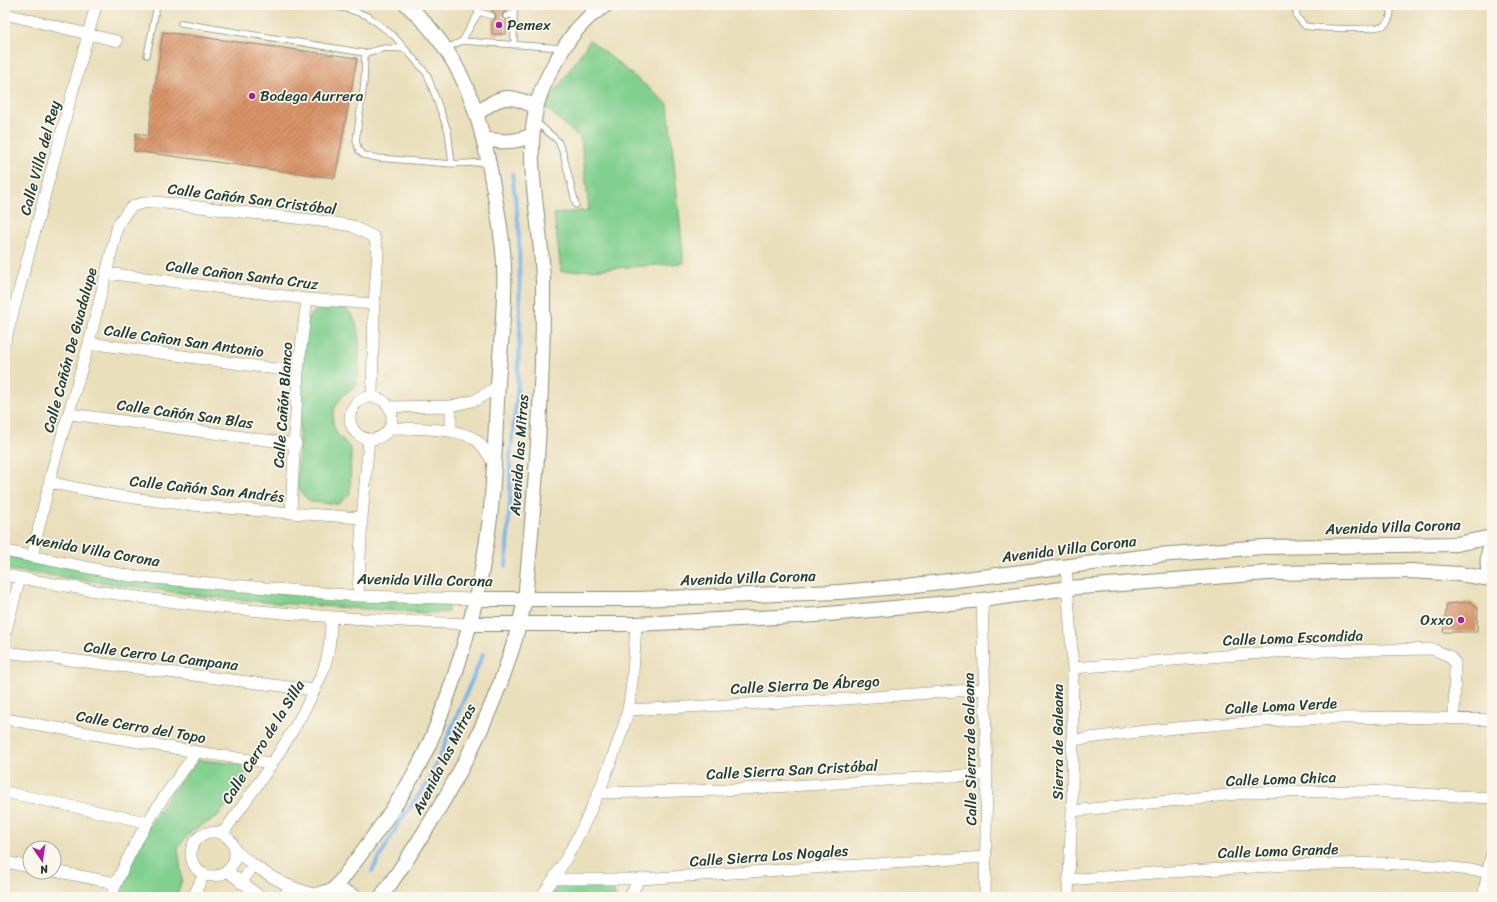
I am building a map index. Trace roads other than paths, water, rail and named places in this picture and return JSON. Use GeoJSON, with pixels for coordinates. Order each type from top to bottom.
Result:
{"type":"FeatureCollection","features":[{"type":"Feature","properties":{"kind":"street","name":"Calle Villa del Rey"},"geometry":{"type":"LineString","coordinates":[[5,342],[96,5]]}},
{"type":"Feature","properties":{"kind":"street","name":"Avenida las Mitras"},"geometry":{"type":"LineString","coordinates":[[333,891],[383,824],[415,771],[434,732],[453,679],[477,598],[490,519],[502,328],[504,266],[498,214],[484,139],[477,114],[463,79],[447,48],[421,17],[407,5]]}},
{"type":"Feature","properties":{"kind":"street","name":"Avenida las Mitras"},"geometry":{"type":"LineString","coordinates":[[381,897],[418,845],[471,749],[495,694],[520,623],[525,600],[538,456],[543,314],[542,260],[533,179],[532,135],[535,114],[545,81],[564,48],[583,22],[606,5]]}},
{"type":"Feature","properties":{"kind":"street"},"geometry":{"type":"LineString","coordinates":[[5,14],[89,33],[117,41]]}},
{"type":"Feature","properties":{"kind":"street"},"geometry":{"type":"LineString","coordinates":[[477,114],[493,101],[502,97],[521,99],[535,114]]}},
{"type":"Feature","properties":{"kind":"street"},"geometry":{"type":"LineString","coordinates":[[484,139],[500,142],[511,142],[523,140],[532,135]]}},
{"type":"Feature","properties":{"kind":"street","name":"Calle Cañón San Cristóbal"},"geometry":{"type":"LineString","coordinates":[[118,225],[127,210],[134,204],[156,202],[352,226],[374,238],[378,253],[374,304]]}},
{"type":"Feature","properties":{"kind":"street","name":"Calle Cañón De Guadalupe"},"geometry":{"type":"LineString","coordinates":[[32,557],[50,482],[89,343],[118,225]]}},
{"type":"Feature","properties":{"kind":"street","name":"Calle Cañon Santa Cruz"},"geometry":{"type":"LineString","coordinates":[[106,273],[307,299],[374,304]]}},
{"type":"Feature","properties":{"kind":"street","name":"Calle Cañón Blanco"},"geometry":{"type":"LineString","coordinates":[[291,513],[296,444],[298,372],[307,299]]}},
{"type":"Feature","properties":{"kind":"street"},"geometry":{"type":"LineString","coordinates":[[372,397],[374,304]]}},
{"type":"Feature","properties":{"kind":"street","name":"Calle Cañon San Antonio"},"geometry":{"type":"LineString","coordinates":[[89,343],[298,372]]}},
{"type":"Feature","properties":{"kind":"street"},"geometry":{"type":"LineString","coordinates":[[389,407],[452,406],[476,400],[498,386]]}},
{"type":"Feature","properties":{"kind":"street"},"geometry":{"type":"LineString","coordinates":[[372,397],[379,398],[389,407],[392,414],[390,428],[381,437],[369,439],[357,434],[353,430],[349,417],[351,410],[359,400],[372,397]]}},
{"type":"Feature","properties":{"kind":"street"},"geometry":{"type":"LineString","coordinates":[[451,431],[452,406]]}},
{"type":"Feature","properties":{"kind":"street","name":"Calle Cañón San Blas"},"geometry":{"type":"LineString","coordinates":[[70,414],[296,444]]}},
{"type":"Feature","properties":{"kind":"street"},"geometry":{"type":"LineString","coordinates":[[390,428],[451,431],[476,440],[485,449],[494,465]]}},
{"type":"Feature","properties":{"kind":"street"},"geometry":{"type":"LineString","coordinates":[[358,596],[362,518],[369,439]]}},
{"type":"Feature","properties":{"kind":"street","name":"Calle Cañón San Andrés"},"geometry":{"type":"LineString","coordinates":[[50,482],[119,496],[291,513],[362,518]]}},
{"type":"Feature","properties":{"kind":"street","name":"Avenida Villa Corona"},"geometry":{"type":"LineString","coordinates":[[5,551],[130,576],[358,596],[525,600],[651,599],[840,592],[908,586],[1158,555],[1264,547],[1456,544],[1492,537]]}},
{"type":"Feature","properties":{"kind":"street"},"geometry":{"type":"LineString","coordinates":[[5,574],[20,578],[139,597],[331,618],[470,624],[636,624],[817,615],[982,600],[1068,588],[1268,573],[1410,571],[1459,574],[1491,580],[1487,564],[1489,549],[1492,543]]}},
{"type":"Feature","properties":{"kind":"street","name":"Sierra de Galeana"},"geometry":{"type":"LineString","coordinates":[[1066,567],[1073,668],[1072,811],[1068,897]]}},
{"type":"Feature","properties":{"kind":"street"},"geometry":{"type":"LineString","coordinates":[[5,634],[20,578]]}},
{"type":"Feature","properties":{"kind":"street","name":"Calle Sierra de Galeana"},"geometry":{"type":"LineString","coordinates":[[982,600],[987,774],[985,897]]}},
{"type":"Feature","properties":{"kind":"street","name":"Calle Cerro de la Silla"},"geometry":{"type":"LineString","coordinates":[[223,833],[292,731],[321,677],[331,631],[331,618]]}},
{"type":"Feature","properties":{"kind":"street"},"geometry":{"type":"LineString","coordinates":[[541,897],[554,879],[599,793],[628,710],[634,673],[636,624]]}},
{"type":"Feature","properties":{"kind":"street","name":"Calle Loma Escondida"},"geometry":{"type":"LineString","coordinates":[[1073,668],[1274,652],[1432,649],[1446,654],[1455,663],[1454,718]]}},
{"type":"Feature","properties":{"kind":"street","name":"Calle Cerro La Campana"},"geometry":{"type":"LineString","coordinates":[[5,652],[314,690]]}},
{"type":"Feature","properties":{"kind":"street","name":"Calle Sierra De Ábrego"},"geometry":{"type":"LineString","coordinates":[[628,710],[845,699],[984,689]]}},
{"type":"Feature","properties":{"kind":"street","name":"Calle Cerro del Topo"},"geometry":{"type":"LineString","coordinates":[[5,718],[197,752],[271,763]]}},
{"type":"Feature","properties":{"kind":"street","name":"Calle Loma Verde"},"geometry":{"type":"LineString","coordinates":[[1073,740],[1199,726],[1304,719],[1454,718],[1492,720]]}},
{"type":"Feature","properties":{"kind":"street"},"geometry":{"type":"LineString","coordinates":[[111,897],[116,883],[146,822],[171,785],[197,752]]}},
{"type":"Feature","properties":{"kind":"street","name":"Calle Sierra San Cristóbal"},"geometry":{"type":"LineString","coordinates":[[599,793],[724,790],[987,774]]}},
{"type":"Feature","properties":{"kind":"street","name":"Calle Loma Chica"},"geometry":{"type":"LineString","coordinates":[[1072,811],[1256,792],[1370,791],[1492,798]]}},
{"type":"Feature","properties":{"kind":"street"},"geometry":{"type":"LineString","coordinates":[[5,792],[146,822]]}},
{"type":"Feature","properties":{"kind":"street"},"geometry":{"type":"LineString","coordinates":[[236,851],[234,863],[227,871],[214,876],[204,874],[199,871],[192,860],[192,848],[198,837],[210,831],[223,833],[232,841],[236,851],[253,866],[291,887],[316,896],[333,891],[348,893],[355,897]]}},
{"type":"Feature","properties":{"kind":"street"},"geometry":{"type":"LineString","coordinates":[[1483,897],[1492,851]]}},
{"type":"Feature","properties":{"kind":"street","name":"Calle Sierra Los Nogales"},"geometry":{"type":"LineString","coordinates":[[554,879],[640,879],[986,857]]}},
{"type":"Feature","properties":{"kind":"street"},"geometry":{"type":"LineString","coordinates":[[5,862],[22,865]]}},
{"type":"Feature","properties":{"kind":"street","name":"Calle Loma Grande"},"geometry":{"type":"LineString","coordinates":[[1068,880],[1152,873],[1289,865],[1379,863],[1435,866],[1488,872]]}},
{"type":"Feature","properties":{"kind":"street"},"geometry":{"type":"LineString","coordinates":[[241,883],[253,866]]}},
{"type":"Feature","properties":{"kind":"street"},"geometry":{"type":"LineString","coordinates":[[227,871],[261,897]]}},
{"type":"Feature","properties":{"kind":"street"},"geometry":{"type":"LineString","coordinates":[[62,873],[116,883]]}},
{"type":"Feature","properties":{"kind":"street"},"geometry":{"type":"LineString","coordinates":[[193,897],[204,874]]}},
{"type":"Feature","properties":{"kind":"street"},"geometry":{"type":"LineString","coordinates":[[629,897],[640,879]]}},
{"type":"Feature","properties":{"kind":"street"},"geometry":{"type":"LineString","coordinates":[[284,897],[291,887]]}},
{"type":"Feature","properties":{"kind":"lane"},"geometry":{"type":"LineString","coordinates":[[147,55],[156,5]]}},
{"type":"Feature","properties":{"kind":"lane"},"geometry":{"type":"LineString","coordinates":[[324,5],[347,9],[368,16],[394,36],[427,74],[448,131],[452,164]]}},
{"type":"Feature","properties":{"kind":"lane"},"geometry":{"type":"LineString","coordinates":[[473,5],[479,12],[492,16]]}},
{"type":"Feature","properties":{"kind":"lane"},"geometry":{"type":"LineString","coordinates":[[514,44],[515,5]]}},
{"type":"Feature","properties":{"kind":"lane"},"geometry":{"type":"LineString","coordinates":[[1296,5],[1296,17],[1305,26],[1375,28],[1386,24],[1390,19],[1391,5]]}},
{"type":"Feature","properties":{"kind":"lane"},"geometry":{"type":"LineString","coordinates":[[462,41],[479,12]]}},
{"type":"Feature","properties":{"kind":"lane"},"geometry":{"type":"LineString","coordinates":[[506,16],[514,14]]}},
{"type":"Feature","properties":{"kind":"lane"},"geometry":{"type":"LineString","coordinates":[[181,23],[365,53],[385,48],[404,49]]}},
{"type":"Feature","properties":{"kind":"lane"},"geometry":{"type":"LineString","coordinates":[[447,48],[462,41],[564,48]]}},
{"type":"Feature","properties":{"kind":"lane"},"geometry":{"type":"LineString","coordinates":[[365,53],[364,83],[356,141],[359,151],[364,155],[378,158],[452,164],[489,162]]}},
{"type":"Feature","properties":{"kind":"lane"},"geometry":{"type":"LineString","coordinates":[[535,114],[558,141],[563,153],[576,205]]}},
{"type":"Feature","properties":{"kind":"waterway"},"geometry":{"type":"LineString","coordinates":[[506,566],[510,499],[510,458],[517,394],[520,330],[519,228],[512,174]]}},
{"type":"Feature","properties":{"kind":"waterway"},"geometry":{"type":"LineString","coordinates":[[372,871],[399,823],[430,779],[483,654]]}},
{"type":"Feature","properties":{"kind":"place","name":"Pemex"},"geometry":{"type":"Point","coordinates":[499,25]}},
{"type":"Feature","properties":{"kind":"place","name":"Bodega Aurrera"},"geometry":{"type":"Point","coordinates":[252,96]}},
{"type":"Feature","properties":{"kind":"place","name":"Oxxo"},"geometry":{"type":"Point","coordinates":[1461,620]}}]}
